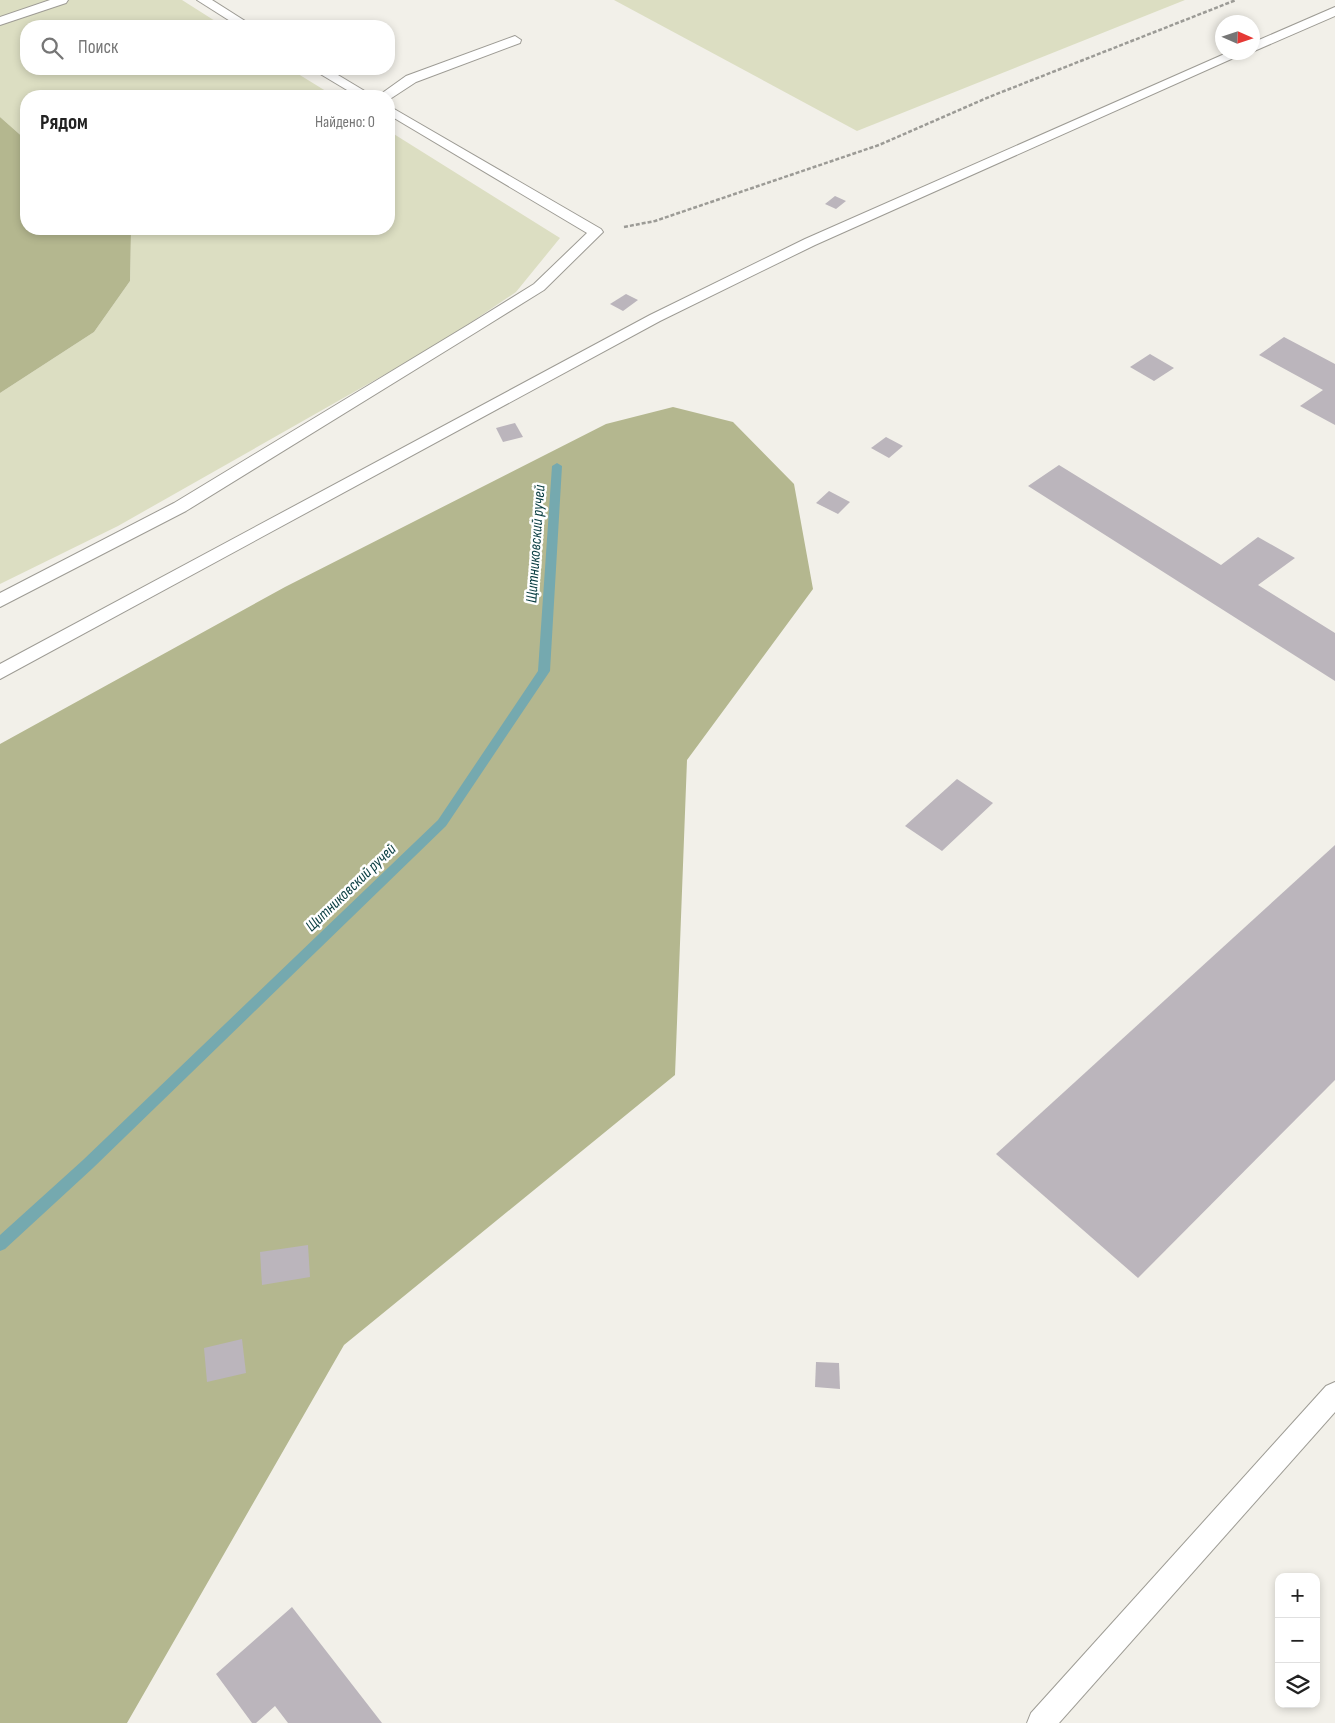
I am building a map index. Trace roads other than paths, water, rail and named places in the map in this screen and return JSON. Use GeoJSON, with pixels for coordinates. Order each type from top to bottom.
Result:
{"type":"FeatureCollection","features":[{"type":"Feature","properties":{"kind":"lane"},"geometry":{"type":"LineString","coordinates":[[0,21],[62,0]]}},
{"type":"Feature","properties":{"kind":"lane"},"geometry":{"type":"LineString","coordinates":[[203,0],[237,20]]}},
{"type":"Feature","properties":{"kind":"lane"},"geometry":{"type":"LineString","coordinates":[[1260,44],[1335,11]]}},
{"type":"Feature","properties":{"kind":"lane"},"geometry":{"type":"LineString","coordinates":[[394,90],[411,79],[515,40]]}},
{"type":"Feature","properties":{"kind":"lane"},"geometry":{"type":"LineString","coordinates":[[0,672],[655,318],[810,242],[1224,60]]}},
{"type":"Feature","properties":{"kind":"lane"},"geometry":{"type":"LineString","coordinates":[[329,75],[356,90]]}},
{"type":"Feature","properties":{"kind":"lane"},"geometry":{"type":"LineString","coordinates":[[0,601],[180,507],[523,297],[539,287],[596,232],[395,114]]}},
{"type":"Feature","properties":{"kind":"lane"},"geometry":{"type":"LineString","coordinates":[[1041,1723],[1335,1394]]}},
{"type":"Feature","properties":{"kind":"waterway","name":"Щитниковский ручей"},"geometry":{"type":"LineString","coordinates":[[0,1244],[88,1164],[442,823],[544,671],[557,466]]}}]}
